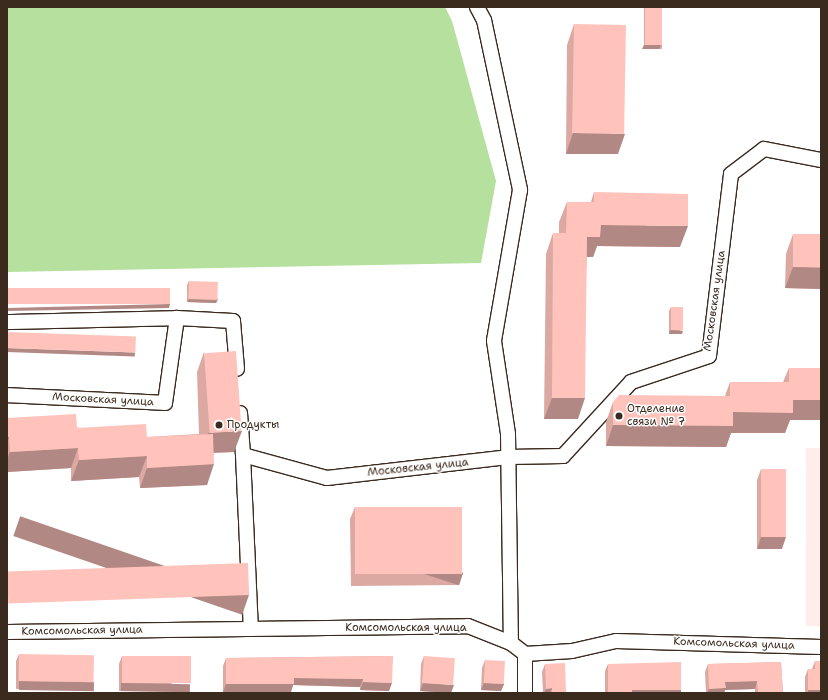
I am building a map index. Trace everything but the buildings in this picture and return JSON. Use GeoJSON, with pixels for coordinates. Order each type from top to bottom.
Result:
{"type":"FeatureCollection","features":[{"type":"Feature","properties":{"kind":"street"},"geometry":{"type":"LineString","coordinates":[[477,7],[484,20],[520,190],[494,341],[508,434],[511,643]]}},
{"type":"Feature","properties":{"kind":"street","name":"Московская улица"},"geometry":{"type":"LineString","coordinates":[[243,455],[327,478],[508,457],[563,456],[631,382],[709,356],[731,174],[764,149],[821,160]]}},
{"type":"Feature","properties":{"kind":"street"},"geometry":{"type":"LineString","coordinates":[[7,322],[176,318],[233,321],[238,384]]}},
{"type":"Feature","properties":{"kind":"street","name":"Московская улица"},"geometry":{"type":"LineString","coordinates":[[7,395],[165,403],[176,318]]}},
{"type":"Feature","properties":{"kind":"street"},"geometry":{"type":"LineString","coordinates":[[239,400],[251,629]]}},
{"type":"Feature","properties":{"kind":"street","name":"Комсомольская улица"},"geometry":{"type":"LineString","coordinates":[[7,632],[468,626],[511,643],[525,654],[572,651],[616,641],[821,647]]}},
{"type":"Feature","properties":{"kind":"street"},"geometry":{"type":"LineString","coordinates":[[525,654],[525,693]]}},
{"type":"Feature","properties":{"kind":"shaded area"},"geometry":{"type":"Polygon","coordinates":[[[806,448],[821,448],[821,626],[806,626],[806,448]]]}},
{"type":"Feature","properties":{"kind":"green space"},"geometry":{"type":"Polygon","coordinates":[[[7,7],[445,7],[452,21],[496,181],[481,263],[7,272],[7,7]]]}},
{"type":"Feature","properties":{"kind":"place","name":"Отделение связи № 7"},"geometry":{"type":"Point","coordinates":[619,416]}},
{"type":"Feature","properties":{"kind":"place","name":"Продукты"},"geometry":{"type":"Point","coordinates":[219,425]}}]}
